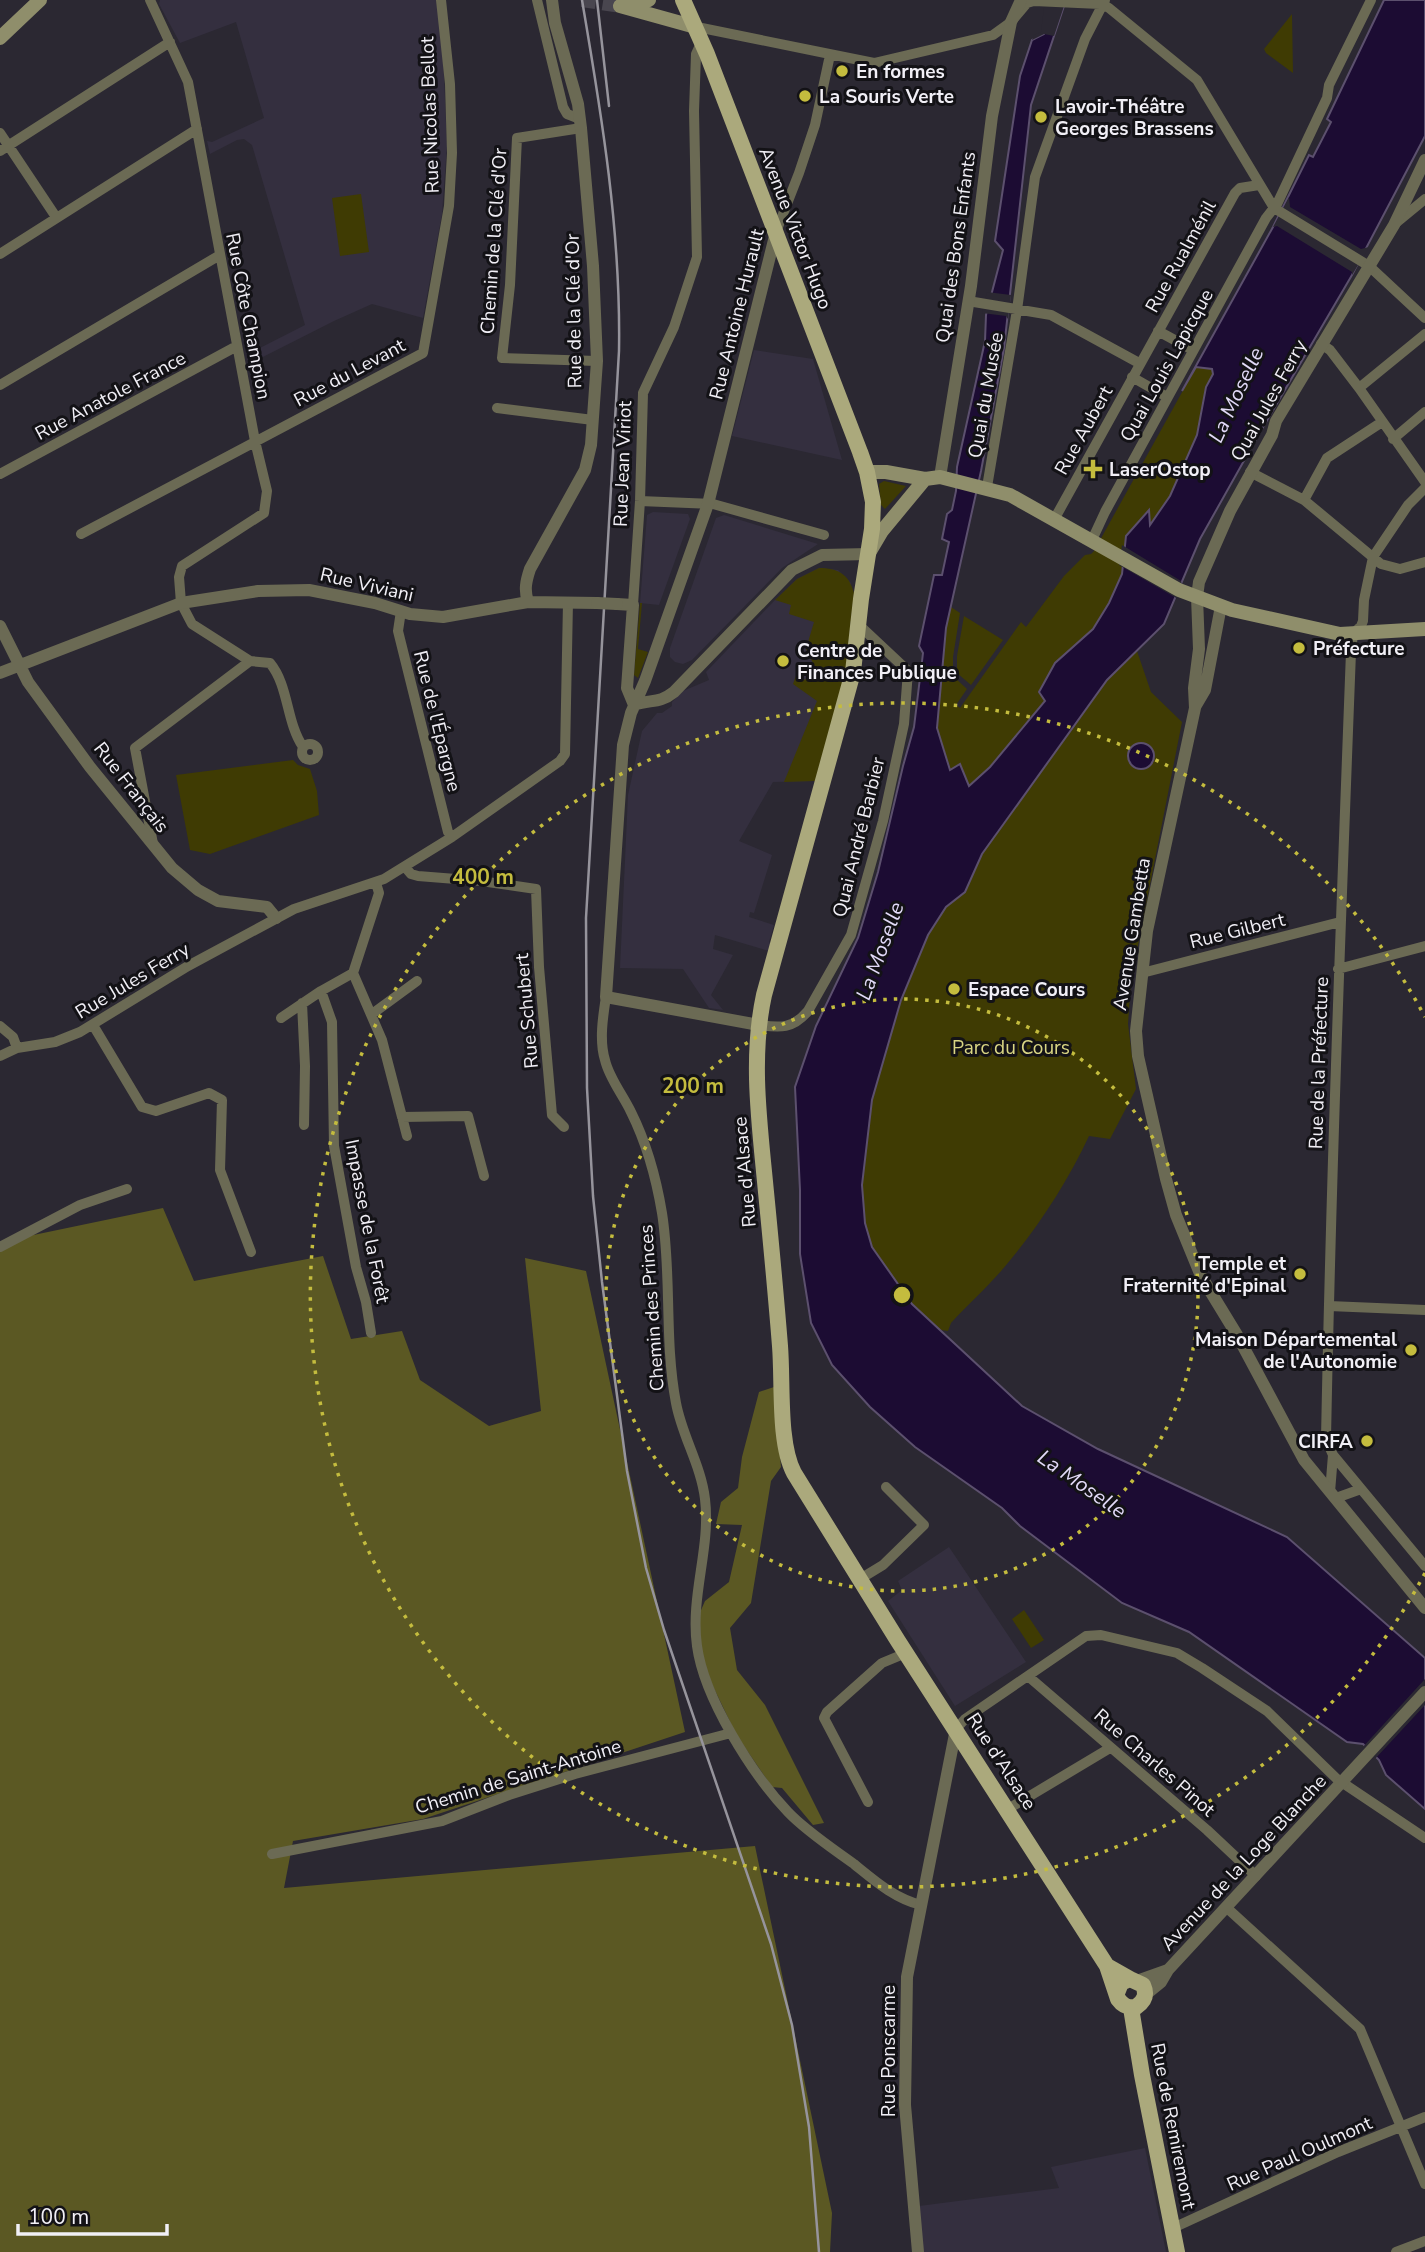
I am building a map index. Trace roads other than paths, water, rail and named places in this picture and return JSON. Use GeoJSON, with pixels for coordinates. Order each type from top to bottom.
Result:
{"type":"FeatureCollection","features":[{"type":"Feature","properties":{"kind":"main road"},"geometry":{"type":"LineString","coordinates":[[0,38],[40,0]]}},
{"type":"Feature","properties":{"kind":"main road"},"geometry":{"type":"LineString","coordinates":[[649,0],[622,7],[692,26]]}},
{"type":"Feature","properties":{"kind":"main road"},"geometry":{"type":"LineString","coordinates":[[653,15],[657,0]]}},
{"type":"Feature","properties":{"kind":"main road","name":"Avenue Victor Hugo"},"geometry":{"type":"LineString","coordinates":[[682,0],[867,472],[873,502],[869,554]]}},
{"type":"Feature","properties":{"kind":"main road"},"geometry":{"type":"LineString","coordinates":[[867,472],[886,472],[925,479],[940,477],[1010,495],[1179,590],[1226,608],[1353,635],[1425,629]]}},
{"type":"Feature","properties":{"kind":"main road"},"geometry":{"type":"LineString","coordinates":[[869,554],[882,531],[925,479]]}},
{"type":"Feature","properties":{"kind":"main road","name":"Rue d'Alsace"},"geometry":{"type":"LineString","coordinates":[[869,554],[853,672],[764,995],[759,1025],[757,1052],[760,1124],[787,1454],[794,1473],[906,1653],[1107,1966],[1117,1993]]}},
{"type":"Feature","properties":{"kind":"main road","name":"Rue d'Alsace"},"geometry":{"type":"LineString","coordinates":[[1107,1966],[1137,1985]]}},
{"type":"Feature","properties":{"kind":"main road"},"geometry":{"type":"LineString","coordinates":[[1121,1983],[1137,1985],[1141,2004],[1131,2008],[1121,2003],[1117,1993],[1121,1983]]}},
{"type":"Feature","properties":{"kind":"main road","name":"Rue de Remiremont"},"geometry":{"type":"LineString","coordinates":[[1131,2008],[1177,2252]]}},
{"type":"Feature","properties":{"kind":"street","name":"Rue Côte Champion"},"geometry":{"type":"LineString","coordinates":[[150,0],[188,82],[255,441],[267,491],[264,513],[182,566],[179,577],[181,603]]}},
{"type":"Feature","properties":{"kind":"street","name":"Rue Nicolas Bellot"},"geometry":{"type":"LineString","coordinates":[[423,353],[449,206],[452,153],[450,84],[441,0]]}},
{"type":"Feature","properties":{"kind":"street"},"geometry":{"type":"LineString","coordinates":[[537,0],[563,107],[581,124]]}},
{"type":"Feature","properties":{"kind":"street","name":"Rue de la Clé d'Or"},"geometry":{"type":"LineString","coordinates":[[528,602],[525,593],[530,569],[585,470],[591,445],[597,361],[593,266],[581,124],[552,0]]}},
{"type":"Feature","properties":{"kind":"street"},"geometry":{"type":"LineString","coordinates":[[1011,22],[1008,11],[1012,0]]}},
{"type":"Feature","properties":{"kind":"street"},"geometry":{"type":"LineString","coordinates":[[1011,22],[1021,0]]}},
{"type":"Feature","properties":{"kind":"street","name":"Quai Louis Lapicque"},"geometry":{"type":"LineString","coordinates":[[1092,540],[1266,218],[1276,210],[1327,98],[1329,85],[1371,0]]}},
{"type":"Feature","properties":{"kind":"street"},"geometry":{"type":"LineString","coordinates":[[692,26],[874,63],[993,35],[1011,22],[1027,3],[1034,1],[1101,1],[1197,80],[1276,210],[1364,263],[1425,318]]}},
{"type":"Feature","properties":{"kind":"street","name":"Quai du Musée"},"geometry":{"type":"LineString","coordinates":[[986,487],[1035,177],[1101,1]]}},
{"type":"Feature","properties":{"kind":"street","name":"Quai des Bons Enfants"},"geometry":{"type":"LineString","coordinates":[[940,477],[968,301],[992,116],[1011,22]]}},
{"type":"Feature","properties":{"kind":"street"},"geometry":{"type":"LineString","coordinates":[[4,148],[170,42]]}},
{"type":"Feature","properties":{"kind":"street","name":"Rue Jean Viriot"},"geometry":{"type":"LineString","coordinates":[[633,605],[643,393],[674,327],[697,257],[694,111],[696,54],[701,43]]}},
{"type":"Feature","properties":{"kind":"street","name":"Rue Antoine Hurault"},"geometry":{"type":"LineString","coordinates":[[606,997],[623,745],[634,705],[651,666],[708,504],[775,232],[815,125],[830,55]]}},
{"type":"Feature","properties":{"kind":"street","name":"Chemin de la Clé d'Or"},"geometry":{"type":"LineString","coordinates":[[581,124],[517,138],[510,285],[502,358],[597,361]]}},
{"type":"Feature","properties":{"kind":"street"},"geometry":{"type":"LineString","coordinates":[[0,254],[197,129]]}},
{"type":"Feature","properties":{"kind":"street"},"geometry":{"type":"LineString","coordinates":[[0,133],[4,148],[56,217]]}},
{"type":"Feature","properties":{"kind":"street","name":"Quai Jules Ferry"},"geometry":{"type":"LineString","coordinates":[[1197,597],[1206,564],[1250,472],[1272,435],[1276,421],[1364,263],[1394,225],[1425,160]]}},
{"type":"Feature","properties":{"kind":"street","name":"Rue Rualménil"},"geometry":{"type":"LineString","coordinates":[[1141,361],[1235,194],[1240,188],[1259,185]]}},
{"type":"Feature","properties":{"kind":"street"},"geometry":{"type":"LineString","coordinates":[[1394,225],[1425,200]]}},
{"type":"Feature","properties":{"kind":"street"},"geometry":{"type":"LineString","coordinates":[[0,385],[220,255]]}},
{"type":"Feature","properties":{"kind":"street"},"geometry":{"type":"LineString","coordinates":[[968,301],[1051,315],[1141,361]]}},
{"type":"Feature","properties":{"kind":"street"},"geometry":{"type":"LineString","coordinates":[[1158,331],[1193,350]]}},
{"type":"Feature","properties":{"kind":"street"},"geometry":{"type":"LineString","coordinates":[[1359,388],[1425,334]]}},
{"type":"Feature","properties":{"kind":"street"},"geometry":{"type":"LineString","coordinates":[[1321,344],[1330,351],[1359,388],[1425,482]]}},
{"type":"Feature","properties":{"kind":"street","name":"Rue Anatole France"},"geometry":{"type":"LineString","coordinates":[[0,474],[237,346]]}},
{"type":"Feature","properties":{"kind":"street","name":"Rue du Levant"},"geometry":{"type":"LineString","coordinates":[[81,534],[423,353]]}},
{"type":"Feature","properties":{"kind":"street","name":"Rue Aubert"},"geometry":{"type":"LineString","coordinates":[[1055,519],[1141,361]]}},
{"type":"Feature","properties":{"kind":"street"},"geometry":{"type":"LineString","coordinates":[[1132,377],[1167,397]]}},
{"type":"Feature","properties":{"kind":"street"},"geometry":{"type":"LineString","coordinates":[[497,408],[593,420]]}},
{"type":"Feature","properties":{"kind":"street"},"geometry":{"type":"LineString","coordinates":[[1394,439],[1425,412]]}},
{"type":"Feature","properties":{"kind":"street"},"geometry":{"type":"LineString","coordinates":[[1304,500],[1327,458],[1382,422]]}},
{"type":"Feature","properties":{"kind":"street"},"geometry":{"type":"LineString","coordinates":[[1250,472],[1304,500],[1372,562],[1400,569],[1425,562]]}},
{"type":"Feature","properties":{"kind":"street"},"geometry":{"type":"LineString","coordinates":[[1372,562],[1408,505],[1425,488]]}},
{"type":"Feature","properties":{"kind":"street"},"geometry":{"type":"LineString","coordinates":[[640,501],[708,504],[824,535]]}},
{"type":"Feature","properties":{"kind":"street"},"geometry":{"type":"LineString","coordinates":[[633,605],[627,688],[634,705],[650,700],[665,700],[792,570],[822,555],[869,554]]}},
{"type":"Feature","properties":{"kind":"street","name":"Rue de la Préfecture"},"geometry":{"type":"LineString","coordinates":[[1333,1495],[1333,1455],[1326,1439],[1338,969],[1353,635],[1362,626],[1372,562]]}},
{"type":"Feature","properties":{"kind":"street","name":"Rue Viviani"},"geometry":{"type":"LineString","coordinates":[[0,673],[181,603],[258,591],[309,590],[375,603],[423,617],[443,617],[528,602],[633,605]]}},
{"type":"Feature","properties":{"kind":"street","name":"Avenue Gambetta"},"geometry":{"type":"LineString","coordinates":[[1197,597],[1199,649],[1194,688],[1195,708],[1147,930],[1136,1031],[1138,1056],[1176,1215],[1201,1276],[1237,1335],[1304,1460],[1425,1608]]}},
{"type":"Feature","properties":{"kind":"street","name":"Rue Jules Ferry"},"geometry":{"type":"LineString","coordinates":[[0,1056],[18,1048],[55,1042],[93,1025],[188,966],[276,918],[294,909],[376,883],[452,838],[561,761],[565,754],[568,602]]}},
{"type":"Feature","properties":{"kind":"street"},"geometry":{"type":"LineString","coordinates":[[181,603],[192,624],[250,661],[270,663],[277,671],[291,722],[303,747]]}},
{"type":"Feature","properties":{"kind":"street","name":"Avenue Gambetta"},"geometry":{"type":"LineString","coordinates":[[1195,708],[1205,690],[1226,608]]}},
{"type":"Feature","properties":{"kind":"street","name":"Rue de l'Épargne"},"geometry":{"type":"LineString","coordinates":[[401,611],[398,631],[447,830],[452,838]]}},
{"type":"Feature","properties":{"kind":"street","name":"Rue Français"},"geometry":{"type":"LineString","coordinates":[[0,626],[28,682],[90,767],[172,868],[198,890],[218,901],[267,907],[276,918]]}},
{"type":"Feature","properties":{"kind":"street","name":"Quai André Barbier"},"geometry":{"type":"LineString","coordinates":[[759,1025],[786,1028],[799,1021],[808,1011],[851,935],[883,821],[904,724],[908,671],[860,626]]}},
{"type":"Feature","properties":{"kind":"street"},"geometry":{"type":"LineString","coordinates":[[153,845],[135,748],[250,661]]}},
{"type":"Feature","properties":{"kind":"street"},"geometry":{"type":"LineString","coordinates":[[627,673],[634,682],[645,681],[660,692],[674,691]]}},
{"type":"Feature","properties":{"kind":"street"},"geometry":{"type":"LineString","coordinates":[[416,861],[425,877]]}},
{"type":"Feature","properties":{"kind":"street"},"geometry":{"type":"LineString","coordinates":[[405,867],[411,874],[425,877]]}},
{"type":"Feature","properties":{"kind":"street","name":"Rue Schubert"},"geometry":{"type":"LineString","coordinates":[[425,877],[536,889],[539,967],[552,1115],[564,1127]]}},
{"type":"Feature","properties":{"kind":"street"},"geometry":{"type":"LineString","coordinates":[[376,883],[379,893],[353,974],[382,1040],[407,1136]]}},
{"type":"Feature","properties":{"kind":"street","name":"Rue Gilbert"},"geometry":{"type":"LineString","coordinates":[[1142,973],[1340,922]]}},
{"type":"Feature","properties":{"kind":"street"},"geometry":{"type":"LineString","coordinates":[[1338,969],[1425,946]]}},
{"type":"Feature","properties":{"kind":"street"},"geometry":{"type":"LineString","coordinates":[[281,1018],[321,991],[353,974]]}},
{"type":"Feature","properties":{"kind":"street"},"geometry":{"type":"LineString","coordinates":[[372,1014],[417,981]]}},
{"type":"Feature","properties":{"kind":"street","name":"Impasse de la Forêt"},"geometry":{"type":"LineString","coordinates":[[321,991],[332,1022],[334,1146],[351,1244],[371,1333]]}},
{"type":"Feature","properties":{"kind":"street"},"geometry":{"type":"LineString","coordinates":[[606,997],[759,1025]]}},
{"type":"Feature","properties":{"kind":"street","name":"Chemin des Princes"},"geometry":{"type":"LineString","coordinates":[[606,997],[603,1035],[605,1060],[645,1140],[660,1202],[665,1230],[670,1347],[676,1404],[700,1473],[705,1498],[706,1533],[695,1600],[696,1644],[700,1662],[731,1733],[788,1812],[892,1894],[921,1905]]}},
{"type":"Feature","properties":{"kind":"street"},"geometry":{"type":"LineString","coordinates":[[302,1003],[304,1125]]}},
{"type":"Feature","properties":{"kind":"street"},"geometry":{"type":"LineString","coordinates":[[93,1025],[142,1107],[156,1111],[209,1094],[222,1100],[220,1170],[251,1252]]}},
{"type":"Feature","properties":{"kind":"street"},"geometry":{"type":"LineString","coordinates":[[0,1026],[13,1037],[18,1048]]}},
{"type":"Feature","properties":{"kind":"street"},"geometry":{"type":"LineString","coordinates":[[402,1117],[468,1116],[484,1176]]}},
{"type":"Feature","properties":{"kind":"street"},"geometry":{"type":"LineString","coordinates":[[0,1247],[80,1205],[127,1189]]}},
{"type":"Feature","properties":{"kind":"street"},"geometry":{"type":"LineString","coordinates":[[1329,1306],[1425,1310]]}},
{"type":"Feature","properties":{"kind":"street"},"geometry":{"type":"LineString","coordinates":[[1333,1455],[1425,1566]]}},
{"type":"Feature","properties":{"kind":"street"},"geometry":{"type":"LineString","coordinates":[[860,1579],[883,1564],[924,1525],[886,1488]]}},
{"type":"Feature","properties":{"kind":"street"},"geometry":{"type":"LineString","coordinates":[[1333,1495],[1361,1489]]}},
{"type":"Feature","properties":{"kind":"street"},"geometry":{"type":"LineString","coordinates":[[956,1729],[965,1719],[1093,1634],[1177,1653],[1267,1711],[1344,1781],[1425,1838]]}},
{"type":"Feature","properties":{"kind":"street"},"geometry":{"type":"LineString","coordinates":[[867,1802],[824,1718],[827,1712],[883,1662],[906,1653]]}},
{"type":"Feature","properties":{"kind":"street","name":"Rue Charles Pinot"},"geometry":{"type":"LineString","coordinates":[[1029,1677],[1256,1876]]}},
{"type":"Feature","properties":{"kind":"street","name":"Avenue de la Loge Blanche"},"geometry":{"type":"LineString","coordinates":[[1137,1985],[1161,1982],[1168,1970],[1425,1692]]}},
{"type":"Feature","properties":{"kind":"street","name":"Rue Ponscarme"},"geometry":{"type":"LineString","coordinates":[[918,2252],[905,2105],[905,2001],[907,1977],[956,1729]]}},
{"type":"Feature","properties":{"kind":"street","name":"Chemin de Saint-Antoine"},"geometry":{"type":"LineString","coordinates":[[272,1854],[442,1821],[509,1795],[575,1774],[731,1733]]}},
{"type":"Feature","properties":{"kind":"street"},"geometry":{"type":"LineString","coordinates":[[1008,1809],[1110,1748]]}},
{"type":"Feature","properties":{"kind":"street"},"geometry":{"type":"LineString","coordinates":[[1227,1908],[1360,2029],[1425,2184]]}},
{"type":"Feature","properties":{"kind":"street","name":"Rue Paul Oulmont"},"geometry":{"type":"LineString","coordinates":[[1172,2228],[1338,2152],[1425,2117]]}},
{"type":"Feature","properties":{"kind":"street"},"geometry":{"type":"LineString","coordinates":[[1395,2252],[1425,2241]]}},
{"type":"Feature","properties":{"kind":"water","name":"La Moselle"},"geometry":{"type":"Polygon","coordinates":[[[1066,0],[1031,105],[1004,348],[981,471],[946,628],[937,728],[950,770],[960,764],[969,786],[990,767],[1045,701],[1039,692],[1055,663],[1093,629],[1109,603],[1122,574],[1126,536],[1149,510],[1150,525],[1170,496],[1197,435],[1212,369],[1196,367],[1182,391],[1273,227],[1309,155],[1313,157],[1331,122],[1327,119],[1384,0],[1425,0],[1425,136],[1352,275],[1200,539],[1164,624],[1107,680],[982,854],[965,892],[946,907],[928,935],[901,1000],[872,1100],[862,1185],[865,1223],[872,1247],[912,1304],[1022,1406],[1098,1449],[1287,1537],[1425,1658],[1425,1809],[1386,1775],[1379,1760],[1363,1744],[1347,1742],[1189,1632],[1122,1603],[1020,1526],[1002,1508],[915,1447],[870,1407],[832,1365],[811,1323],[800,1254],[795,1087],[816,1026],[858,938],[878,872],[914,727],[923,653],[919,646],[934,575],[942,575],[949,542],[942,539],[947,514],[952,510],[957,467],[985,341],[986,315],[1003,250],[995,241],[1020,76],[1032,40],[1044,34],[1066,0]]]}},
{"type":"Feature","properties":{"kind":"water"},"geometry":{"type":"Polygon","coordinates":[[[1141,743],[1150,747],[1154,756],[1150,765],[1141,769],[1132,765],[1128,756],[1132,747],[1141,743]]]}},
{"type":"Feature","properties":{"kind":"tunnel"},"geometry":{"type":"LineString","coordinates":[[582,0],[620,6]]}},
{"type":"Feature","properties":{"kind":"railway"},"geometry":{"type":"LineString","coordinates":[[582,0],[609,175],[619,307],[619,351],[586,918],[587,1088],[593,1196],[602,1282],[627,1471],[646,1568],[664,1630],[771,1944],[792,2025],[809,2127],[819,2252]]}},
{"type":"Feature","properties":{"kind":"railway"},"geometry":{"type":"LineString","coordinates":[[597,0],[609,106]]}},
{"type":"Feature","properties":{"kind":"place","name":"En formes"},"geometry":{"type":"Point","coordinates":[842,71]}},
{"type":"Feature","properties":{"kind":"place","name":"La Souris Verte"},"geometry":{"type":"Point","coordinates":[805,96]}},
{"type":"Feature","properties":{"kind":"place","name":"Lavoir-Théâtre Georges Brassens"},"geometry":{"type":"Point","coordinates":[1041,117]}},
{"type":"Feature","properties":{"kind":"place","name":"LaserOstop"},"geometry":{"type":"Point","coordinates":[1093,469]}},
{"type":"Feature","properties":{"kind":"place","name":"Préfecture"},"geometry":{"type":"Point","coordinates":[1299,648]}},
{"type":"Feature","properties":{"kind":"place","name":"Centre de Finances Publique"},"geometry":{"type":"Point","coordinates":[783,661]}},
{"type":"Feature","properties":{"kind":"place","name":"Espace Cours"},"geometry":{"type":"Point","coordinates":[954,989]}},
{"type":"Feature","properties":{"kind":"place","name":"Temple et Fraternité d'Epinal"},"geometry":{"type":"Point","coordinates":[1300,1274]}},
{"type":"Feature","properties":{"kind":"place","name":"Maison Départemental de l'Autonomie"},"geometry":{"type":"Point","coordinates":[1411,1350]}},
{"type":"Feature","properties":{"kind":"place","name":"CIRFA"},"geometry":{"type":"Point","coordinates":[1367,1441]}},
{"type":"Feature","properties":{"kind":"park label","name":"Parc du Cours"},"geometry":{"type":"Point","coordinates":[1011,1047]}}]}
